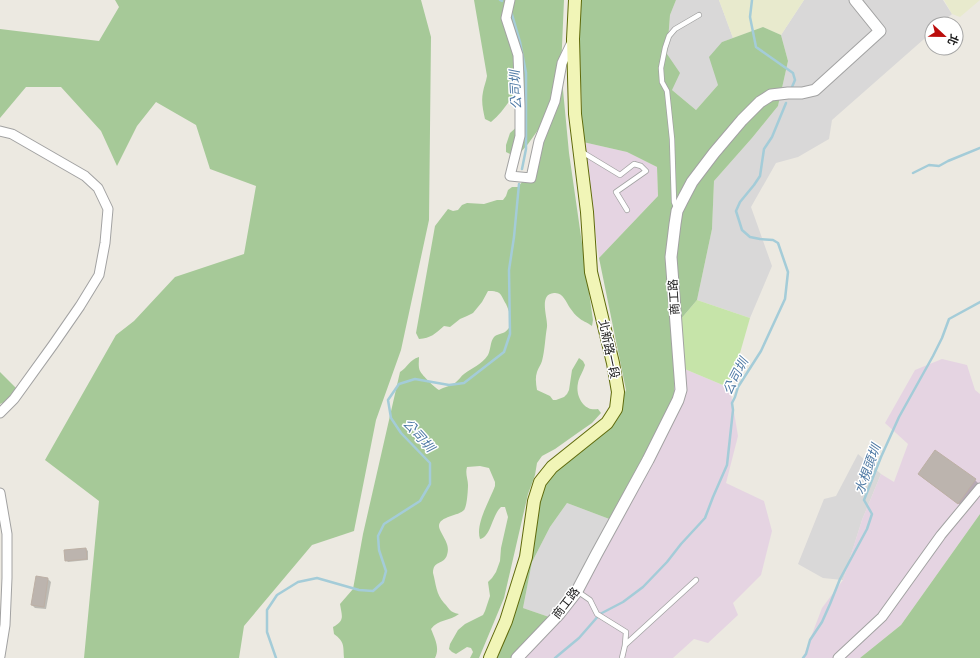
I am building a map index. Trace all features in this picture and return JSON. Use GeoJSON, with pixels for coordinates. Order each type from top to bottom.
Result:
{"type":"FeatureCollection","features":[{"type":"Feature","properties":{"kind":"main road","name":"北新路一段"},"geometry":{"type":"LineString","coordinates":[[490,658],[506,621],[526,557],[534,501],[540,482],[552,467],[607,424],[616,409],[618,392],[614,363],[591,272],[575,114],[573,39],[575,0]]}},
{"type":"Feature","properties":{"kind":"street"},"geometry":{"type":"LineString","coordinates":[[510,0],[506,18],[518,55],[520,136],[510,176],[531,178],[539,141],[555,101],[562,63],[573,39]]}},
{"type":"Feature","properties":{"kind":"street","name":"商工路"},"geometry":{"type":"LineString","coordinates":[[517,658],[559,614],[577,591],[648,460],[678,400],[681,390],[671,257],[675,224],[682,201],[692,182],[710,159],[742,120],[760,102],[771,95],[802,93],[815,90],[880,31],[855,0]]}},
{"type":"Feature","properties":{"kind":"street"},"geometry":{"type":"LineString","coordinates":[[0,132],[12,134],[85,176],[98,188],[108,209],[105,243],[99,275],[80,306],[14,399],[0,413]]}},
{"type":"Feature","properties":{"kind":"street"},"geometry":{"type":"LineString","coordinates":[[838,658],[882,617],[941,535],[980,488]]}},
{"type":"Feature","properties":{"kind":"street"},"geometry":{"type":"LineString","coordinates":[[0,493],[7,534],[7,578],[4,625],[0,656]]}},
{"type":"Feature","properties":{"kind":"lane"},"geometry":{"type":"LineString","coordinates":[[678,211],[674,202],[672,139],[667,91],[662,82],[661,68],[669,36],[676,29],[698,16]]}},
{"type":"Feature","properties":{"kind":"lane"},"geometry":{"type":"LineString","coordinates":[[579,150],[620,175],[634,164],[641,166],[646,171],[616,192],[627,210]]}},
{"type":"Feature","properties":{"kind":"lane"},"geometry":{"type":"LineString","coordinates":[[625,645],[696,580]]}},
{"type":"Feature","properties":{"kind":"lane"},"geometry":{"type":"LineString","coordinates":[[577,591],[590,600],[597,614],[626,632],[622,658]]}},
{"type":"Feature","properties":{"kind":"shaded area"},"geometry":{"type":"Polygon","coordinates":[[[676,0],[719,0],[733,38],[722,42],[718,85],[696,110],[672,90],[667,54],[670,15],[676,0]]]}},
{"type":"Feature","properties":{"kind":"shaded area"},"geometry":{"type":"Polygon","coordinates":[[[804,0],[943,0],[952,14],[950,16],[924,16],[924,39],[832,120],[829,139],[798,157],[776,163],[751,207],[772,266],[750,318],[697,300],[712,229],[714,181],[778,106],[788,61],[781,35],[804,0]]]}},
{"type":"Feature","properties":{"kind":"shaded area"},"geometry":{"type":"Polygon","coordinates":[[[583,142],[627,152],[657,167],[658,196],[599,258],[583,142]]]}},
{"type":"Feature","properties":{"kind":"shaded area"},"geometry":{"type":"Polygon","coordinates":[[[942,359],[967,365],[975,390],[980,394],[980,514],[901,625],[860,658],[803,658],[822,608],[843,580],[862,520],[881,474],[894,482],[908,444],[885,423],[915,370],[942,359]]]}},
{"type":"Feature","properties":{"kind":"shaded area"},"geometry":{"type":"Polygon","coordinates":[[[675,365],[730,388],[738,436],[726,483],[764,501],[772,531],[761,575],[733,603],[738,615],[708,643],[694,639],[673,658],[512,658],[552,618],[579,580],[612,520],[675,365]]]}},
{"type":"Feature","properties":{"kind":"shaded area"},"geometry":{"type":"Polygon","coordinates":[[[858,454],[881,474],[862,520],[843,580],[823,578],[798,564],[824,499],[836,496],[858,454]]]}},
{"type":"Feature","properties":{"kind":"shaded area"},"geometry":{"type":"Polygon","coordinates":[[[567,503],[612,520],[579,580],[552,618],[523,608],[532,562],[550,527],[567,503]]]}},
{"type":"Feature","properties":{"kind":"green space"},"geometry":{"type":"Polygon","coordinates":[[[115,0],[421,0],[431,37],[429,220],[401,350],[376,420],[354,531],[312,545],[244,626],[239,658],[84,658],[99,501],[45,460],[116,335],[134,321],[175,277],[244,254],[256,186],[210,169],[196,125],[156,102],[137,126],[117,166],[101,131],[61,87],[26,87],[0,118],[0,29],[99,41],[119,7],[115,0]]]}},
{"type":"Feature","properties":{"kind":"green space"},"geometry":{"type":"Polygon","coordinates":[[[474,0],[564,0],[561,69],[569,153],[593,320],[592,326],[580,319],[560,294],[549,294],[546,297],[545,307],[547,327],[543,357],[536,374],[536,383],[537,390],[550,396],[553,400],[564,397],[569,390],[572,370],[579,358],[585,365],[577,388],[579,398],[585,406],[598,409],[601,413],[592,423],[555,449],[542,456],[537,463],[535,475],[528,494],[504,598],[479,658],[470,658],[473,652],[471,648],[467,647],[456,654],[449,649],[450,644],[458,630],[465,624],[483,615],[485,611],[490,596],[488,582],[496,572],[500,561],[501,548],[508,517],[505,507],[501,507],[495,515],[487,534],[480,539],[479,533],[481,519],[495,486],[495,482],[489,468],[480,466],[467,467],[466,472],[468,491],[467,502],[464,510],[442,520],[439,526],[447,543],[448,552],[446,558],[435,566],[433,573],[439,596],[451,611],[459,614],[437,623],[431,629],[437,647],[435,658],[344,658],[343,644],[334,634],[333,627],[342,618],[340,604],[353,589],[363,534],[400,372],[413,360],[419,357],[420,371],[435,387],[439,390],[452,385],[486,358],[494,337],[505,332],[510,326],[511,322],[509,311],[501,295],[498,292],[488,291],[482,302],[473,313],[460,319],[450,327],[444,326],[427,338],[419,339],[416,333],[435,226],[448,209],[453,211],[458,210],[462,205],[467,203],[484,204],[497,200],[503,200],[508,190],[512,187],[518,187],[522,182],[533,163],[541,135],[538,130],[520,153],[512,155],[506,152],[506,145],[510,133],[520,124],[525,112],[524,105],[517,91],[495,119],[491,122],[485,119],[482,99],[487,76],[474,0]]]}},
{"type":"Feature","properties":{"kind":"green space"},"geometry":{"type":"Polygon","coordinates":[[[578,0],[676,0],[670,15],[667,54],[680,73],[672,90],[696,110],[718,85],[709,57],[722,42],[763,27],[781,35],[788,61],[778,106],[714,181],[712,229],[697,300],[675,326],[674,402],[612,520],[567,503],[550,527],[532,562],[523,608],[552,618],[512,658],[493,658],[545,479],[612,425],[626,390],[599,258],[658,196],[657,167],[627,152],[583,142],[578,0]]]}},
{"type":"Feature","properties":{"kind":"green space"},"geometry":{"type":"Polygon","coordinates":[[[719,0],[804,0],[781,35],[763,27],[733,38],[719,0]]]}},
{"type":"Feature","properties":{"kind":"green space"},"geometry":{"type":"Polygon","coordinates":[[[944,0],[980,0],[961,16],[952,14],[944,0]]]}},
{"type":"Feature","properties":{"kind":"green space"},"geometry":{"type":"Polygon","coordinates":[[[697,300],[750,318],[730,388],[675,365],[675,326],[697,300]]]}},
{"type":"Feature","properties":{"kind":"green space"},"geometry":{"type":"Polygon","coordinates":[[[0,372],[18,390],[11,399],[0,404],[0,372]]]}},
{"type":"Feature","properties":{"kind":"green space"},"geometry":{"type":"Polygon","coordinates":[[[980,514],[980,658],[860,658],[901,625],[980,514]]]}},
{"type":"Feature","properties":{"kind":"building"},"geometry":{"type":"Polygon","coordinates":[[[935,450],[976,479],[958,504],[918,474],[935,450]]]}},
{"type":"Feature","properties":{"kind":"building"},"geometry":{"type":"Polygon","coordinates":[[[86,548],[87,559],[65,561],[64,550],[86,548]]]}},
{"type":"Feature","properties":{"kind":"building"},"geometry":{"type":"Polygon","coordinates":[[[36,576],[48,578],[44,607],[31,605],[36,576]]]}},
{"type":"Feature","properties":{"kind":"waterway","name":"公司圳"},"geometry":{"type":"LineString","coordinates":[[752,0],[750,17],[756,47],[793,73],[795,80],[792,87]]}},
{"type":"Feature","properties":{"kind":"waterway","name":"公司圳"},"geometry":{"type":"LineString","coordinates":[[511,11],[520,42],[526,73],[526,149],[522,169]]}},
{"type":"Feature","properties":{"kind":"waterway","name":"公司圳"},"geometry":{"type":"LineString","coordinates":[[555,658],[579,638],[600,614],[623,602],[643,587],[705,518],[727,465],[733,410],[732,403],[738,387],[761,351],[785,299],[788,272],[778,243],[773,240],[750,237],[742,230],[736,211],[740,202],[760,176],[764,149],[772,137],[786,103]]}},
{"type":"Feature","properties":{"kind":"waterway"},"geometry":{"type":"LineString","coordinates":[[913,173],[929,165],[939,166],[980,148]]}},
{"type":"Feature","properties":{"kind":"waterway","name":"公司圳"},"geometry":{"type":"LineString","coordinates":[[276,658],[267,632],[267,610],[277,595],[298,582],[317,578],[359,590],[373,591],[383,582],[386,571],[379,550],[378,536],[384,524],[420,501],[430,484],[430,463],[401,433],[391,418],[388,400],[399,384],[415,379],[449,385],[464,383],[504,352],[510,334],[509,270],[519,184]]}},
{"type":"Feature","properties":{"kind":"waterway","name":"水梘頭圳"},"geometry":{"type":"LineString","coordinates":[[803,658],[806,654],[810,640],[822,622],[840,579],[867,529],[872,514],[864,500],[899,417],[933,356],[949,319],[980,302]]}}]}
